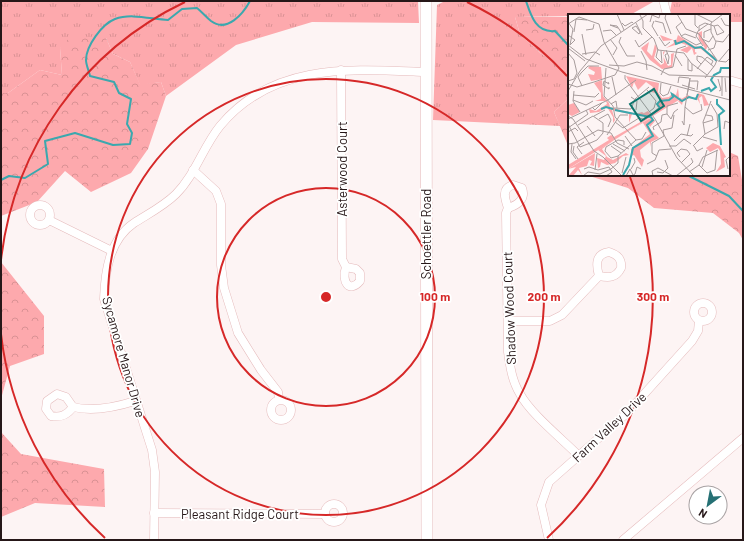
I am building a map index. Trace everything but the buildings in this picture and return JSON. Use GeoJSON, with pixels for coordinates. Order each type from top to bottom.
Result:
{"type":"FeatureCollection","features":[{"type":"Feature","properties":{"kind":"street","name":"Schoettler Road"},"geometry":{"type":"LineString","coordinates":[[426,1],[427,540]]}},
{"type":"Feature","properties":{"kind":"street"},"geometry":{"type":"LineString","coordinates":[[663,2],[667,14]]}},
{"type":"Feature","properties":{"kind":"street","name":"Sycamore Manor Drive"},"geometry":{"type":"LineString","coordinates":[[154,540],[154,472],[152,450],[135,401],[104,299],[106,273],[112,251],[124,233],[132,225],[168,202],[176,194],[193,170],[209,141],[220,126],[235,110],[251,98],[270,88],[314,72],[342,70],[425,72]]}},
{"type":"Feature","properties":{"kind":"street","name":"Asterwood Court"},"geometry":{"type":"LineString","coordinates":[[342,70],[342,259],[346,267]]}},
{"type":"Feature","properties":{"kind":"street"},"geometry":{"type":"LineString","coordinates":[[730,80],[743,84]]}},
{"type":"Feature","properties":{"kind":"street"},"geometry":{"type":"LineString","coordinates":[[193,170],[216,191],[221,204],[222,274],[226,295],[238,332],[261,370],[278,392],[279,399]]}},
{"type":"Feature","properties":{"kind":"street","name":"Shadow Wood Court"},"geometry":{"type":"LineString","coordinates":[[508,208],[506,212],[508,352],[511,371],[520,395],[578,455]]}},
{"type":"Feature","properties":{"kind":"street"},"geometry":{"type":"LineString","coordinates":[[48,220],[112,251]]}},
{"type":"Feature","properties":{"kind":"street"},"geometry":{"type":"LineString","coordinates":[[508,321],[550,321],[562,315],[599,276]]}},
{"type":"Feature","properties":{"kind":"street","name":"Farm Valley Drive"},"geometry":{"type":"LineString","coordinates":[[548,540],[542,515],[543,496],[549,482],[627,413],[647,392],[692,341],[698,331],[700,321]]}},
{"type":"Feature","properties":{"kind":"street"},"geometry":{"type":"LineString","coordinates":[[73,407],[115,407],[135,401]]}},
{"type":"Feature","properties":{"kind":"street"},"geometry":{"type":"LineString","coordinates":[[622,540],[743,438]]}},
{"type":"Feature","properties":{"kind":"street","name":"Pleasant Ridge Court"},"geometry":{"type":"LineString","coordinates":[[154,513],[325,514]]}},
{"type":"Feature","properties":{"kind":"green space"},"geometry":{"type":"Polygon","coordinates":[[[1,1],[418,1],[419,23],[312,22],[236,45],[166,96],[161,82],[140,85],[130,62],[113,54],[106,38],[60,48],[62,75],[40,70],[8,93],[1,93],[1,1]]]}},
{"type":"Feature","properties":{"kind":"green space"},"geometry":{"type":"Polygon","coordinates":[[[445,1],[653,2],[632,14],[568,14],[568,16],[515,17],[520,34],[540,53],[566,71],[568,80],[568,99],[554,112],[560,126],[433,120],[437,5],[445,1]]]}},
{"type":"Feature","properties":{"kind":"green space"},"geometry":{"type":"Polygon","coordinates":[[[672,1],[743,1],[743,22],[730,22],[730,14],[672,14],[670,11],[672,1]]]}},
{"type":"Feature","properties":{"kind":"green space"},"geometry":{"type":"Polygon","coordinates":[[[515,17],[568,17],[568,80],[566,71],[540,53],[520,34],[515,17]]]}},
{"type":"Feature","properties":{"kind":"green space"},"geometry":{"type":"Polygon","coordinates":[[[71,36],[106,38],[113,54],[130,62],[140,84],[161,82],[166,96],[148,149],[131,173],[91,192],[65,171],[37,202],[1,216],[1,93],[8,93],[40,70],[62,75],[60,48],[71,36]]]}},
{"type":"Feature","properties":{"kind":"green space"},"geometry":{"type":"Polygon","coordinates":[[[568,99],[568,146],[554,112],[568,99]]]}},
{"type":"Feature","properties":{"kind":"green space"},"geometry":{"type":"Polygon","coordinates":[[[730,152],[738,156],[743,186],[743,240],[739,233],[713,213],[654,208],[628,188],[589,176],[730,176],[730,152]]]}},
{"type":"Feature","properties":{"kind":"green space"},"geometry":{"type":"Polygon","coordinates":[[[1,262],[44,316],[44,354],[10,366],[1,399],[1,262]]]}},
{"type":"Feature","properties":{"kind":"green space"},"geometry":{"type":"Polygon","coordinates":[[[1,432],[21,454],[104,469],[105,507],[35,503],[1,517],[1,432]]]}},
{"type":"Feature","properties":{"kind":"waterway"},"geometry":{"type":"LineString","coordinates":[[1,180],[9,176],[25,178],[48,164],[45,141],[75,133],[113,145],[130,144],[132,133],[127,124],[131,99],[119,93],[114,82],[90,76],[86,62],[87,54],[92,42],[100,30],[110,22],[115,19],[128,16],[168,20],[182,9],[197,8],[211,21],[223,25],[239,16],[250,1]]}},
{"type":"Feature","properties":{"kind":"waterway"},"geometry":{"type":"LineString","coordinates":[[526,1],[535,22],[543,29],[555,31],[568,45]]}},
{"type":"Feature","properties":{"kind":"waterway"},"geometry":{"type":"LineString","coordinates":[[689,176],[729,196],[743,211]]}}]}
